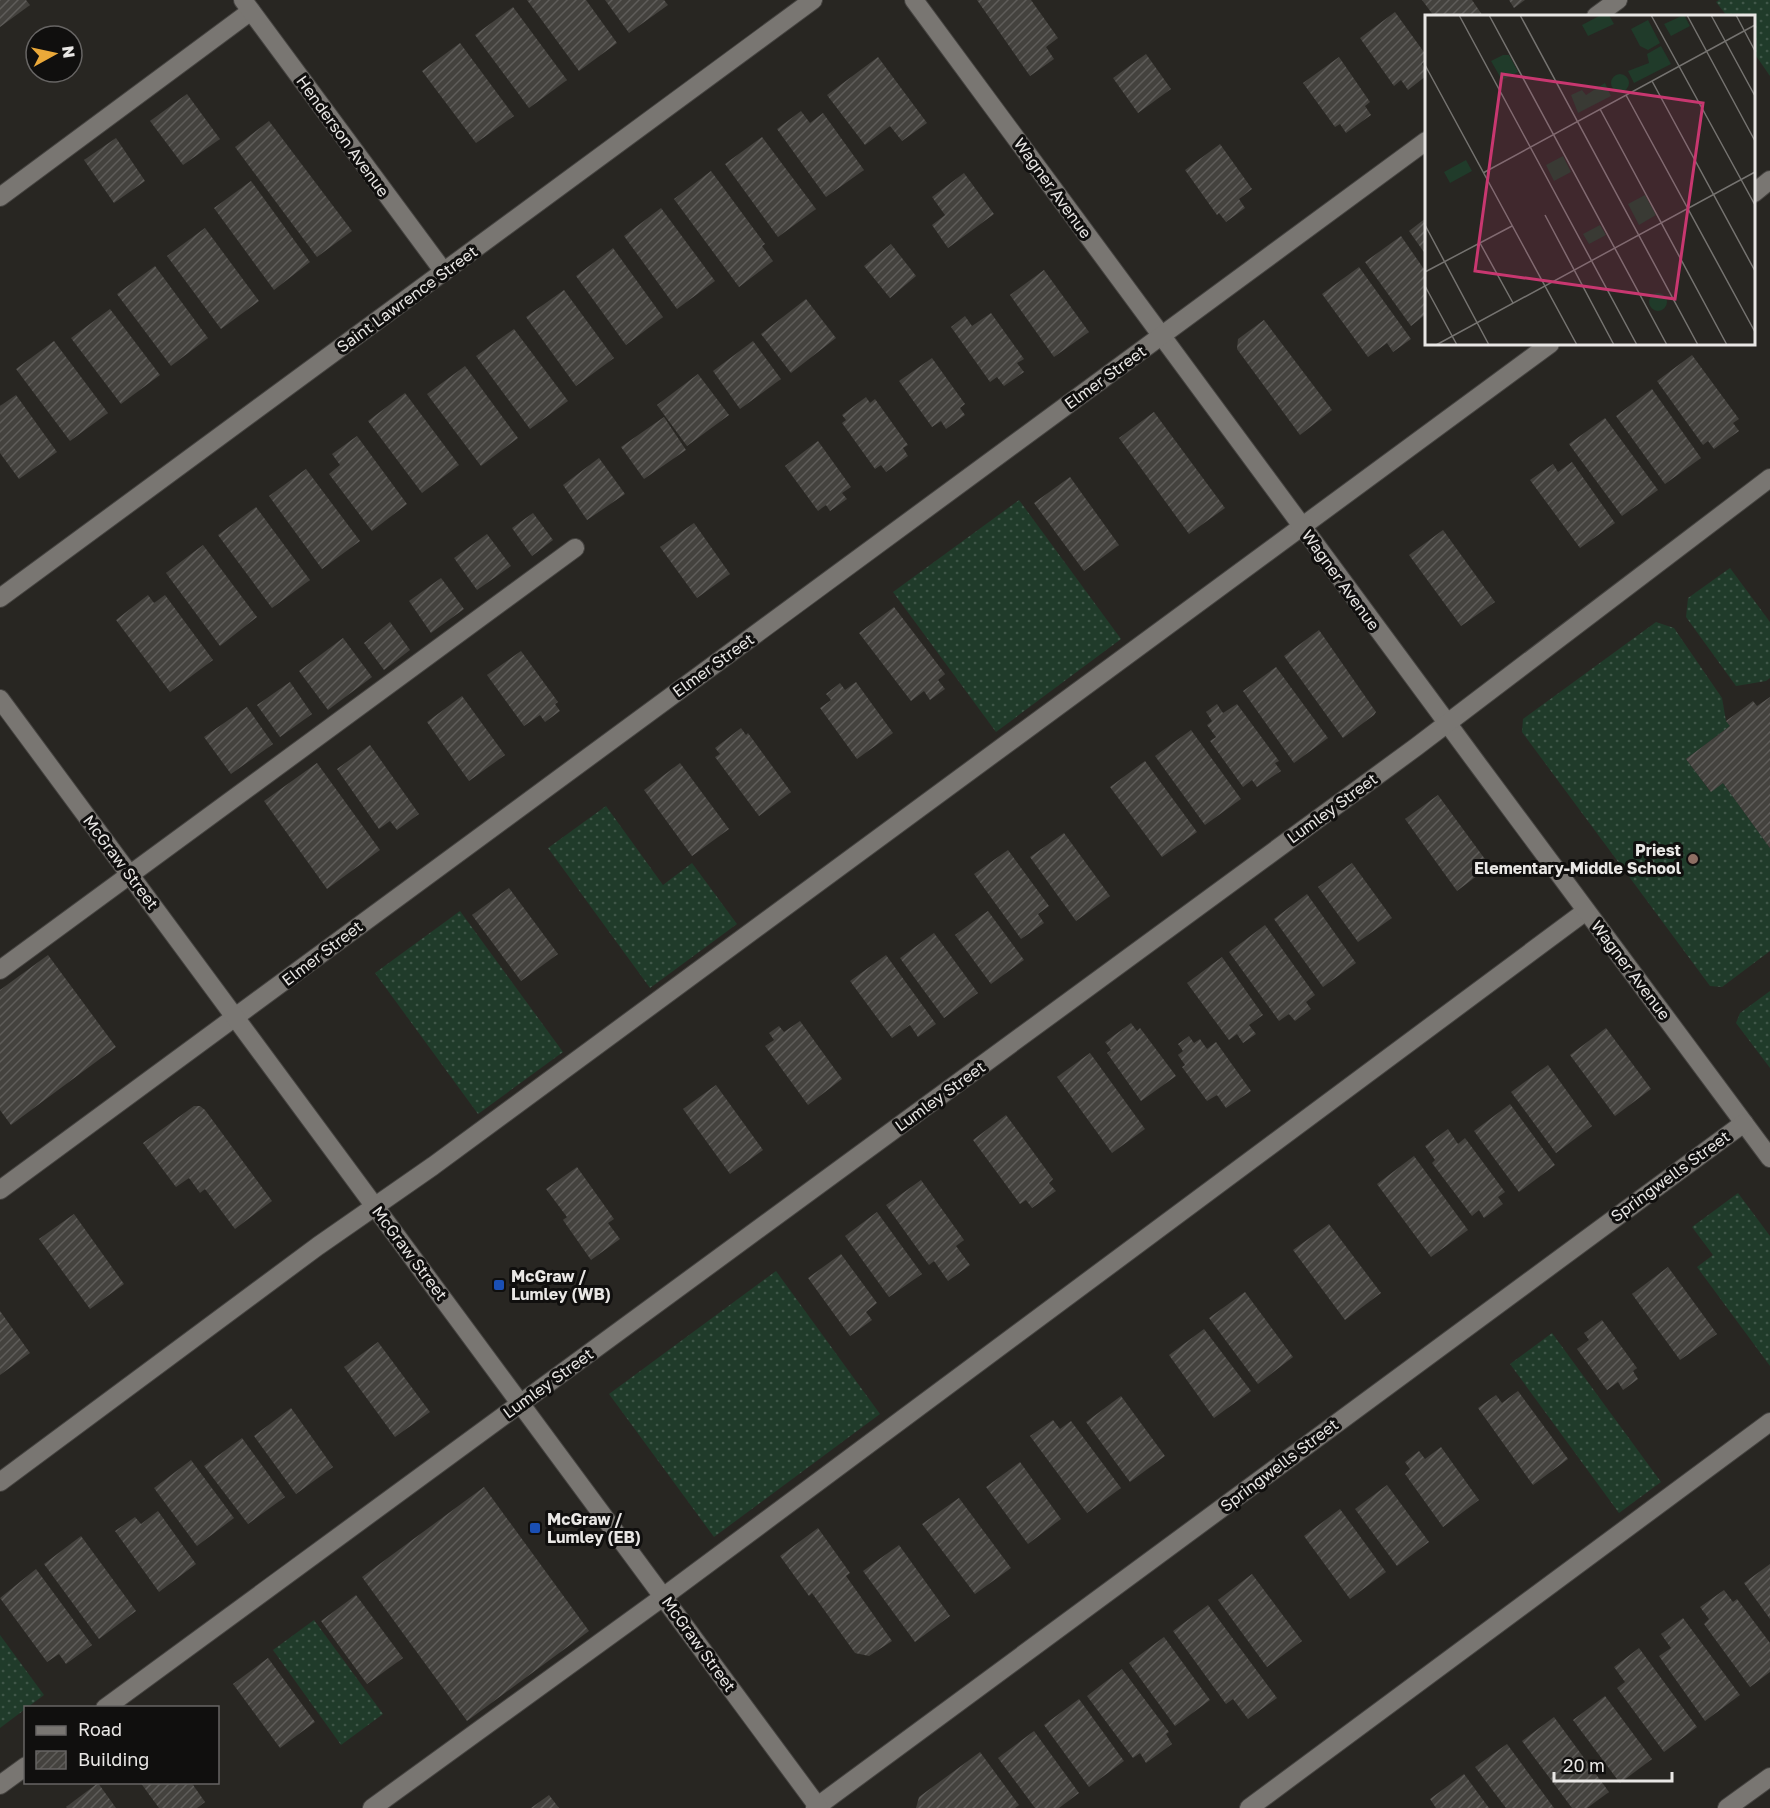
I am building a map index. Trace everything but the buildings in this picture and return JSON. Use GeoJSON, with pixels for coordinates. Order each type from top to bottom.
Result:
{"type":"FeatureCollection","features":[{"type":"Feature","properties":{"kind":"street","name":"Saint Lawrence Street"},"geometry":{"type":"LineString","coordinates":[[0,598],[813,0]]}},
{"type":"Feature","properties":{"kind":"street","name":"Wagner Avenue"},"geometry":{"type":"LineString","coordinates":[[914,0],[1770,1158]]}},
{"type":"Feature","properties":{"kind":"street"},"geometry":{"type":"LineString","coordinates":[[1597,15],[1618,0]]}},
{"type":"Feature","properties":{"kind":"street","name":"Henderson Avenue"},"geometry":{"type":"LineString","coordinates":[[247,6],[444,272]]}},
{"type":"Feature","properties":{"kind":"street"},"geometry":{"type":"LineString","coordinates":[[0,197],[247,6]]}},
{"type":"Feature","properties":{"kind":"street","name":"Elmer Street"},"geometry":{"type":"LineString","coordinates":[[0,1190],[1425,142]]}},
{"type":"Feature","properties":{"kind":"street"},"geometry":{"type":"LineString","coordinates":[[1755,192],[1770,180]]}},
{"type":"Feature","properties":{"kind":"street"},"geometry":{"type":"LineString","coordinates":[[0,1482],[318,1246],[434,1166],[1549,345]]}},
{"type":"Feature","properties":{"kind":"street","name":"Lumley Street"},"geometry":{"type":"LineString","coordinates":[[106,1706],[1447,723],[1770,478]]}},
{"type":"Feature","properties":{"kind":"street"},"geometry":{"type":"LineString","coordinates":[[0,970],[575,548]]}},
{"type":"Feature","properties":{"kind":"street","name":"McGraw Street"},"geometry":{"type":"LineString","coordinates":[[0,699],[817,1807]]}},
{"type":"Feature","properties":{"kind":"street"},"geometry":{"type":"LineString","coordinates":[[372,1808],[663,1596],[1586,911]]}},
{"type":"Feature","properties":{"kind":"street","name":"Springwells Street"},"geometry":{"type":"LineString","coordinates":[[817,1807],[1744,1123]]}},
{"type":"Feature","properties":{"kind":"street"},"geometry":{"type":"LineString","coordinates":[[1249,1808],[1770,1422]]}},
{"type":"Feature","properties":{"kind":"street"},"geometry":{"type":"LineString","coordinates":[[0,1785],[24,1767]]}},
{"type":"Feature","properties":{"kind":"street"},"geometry":{"type":"LineString","coordinates":[[1727,1808],[1770,1776]]}},
{"type":"Feature","properties":{"kind":"green space"},"geometry":{"type":"Polygon","coordinates":[[[1719,0],[1770,0],[1770,76],[1755,54],[1755,15],[1726,15],[1716,2],[1719,0]]]}},
{"type":"Feature","properties":{"kind":"green space"},"geometry":{"type":"Polygon","coordinates":[[[1019,500],[1121,639],[996,732],[893,592],[1019,500]]]}},
{"type":"Feature","properties":{"kind":"green space"},"geometry":{"type":"Polygon","coordinates":[[[1730,568],[1770,622],[1770,678],[1766,681],[1736,686],[1686,617],[1688,598],[1730,568]]]}},
{"type":"Feature","properties":{"kind":"green space","name":"Priest Elementary‑Middle School"},"geometry":{"type":"Polygon","coordinates":[[[1656,622],[1674,628],[1722,698],[1726,721],[1730,726],[1686,759],[1710,791],[1723,783],[1770,848],[1770,951],[1722,987],[1710,986],[1522,732],[1523,719],[1656,622]]]}},
{"type":"Feature","properties":{"kind":"green space"},"geometry":{"type":"Polygon","coordinates":[[[606,806],[663,885],[692,863],[737,924],[650,988],[548,848],[606,806]]]}},
{"type":"Feature","properties":{"kind":"green space"},"geometry":{"type":"Polygon","coordinates":[[[460,911],[563,1052],[478,1114],[375,973],[460,911]]]}},
{"type":"Feature","properties":{"kind":"green space"},"geometry":{"type":"Polygon","coordinates":[[[1770,991],[1770,1068],[1736,1023],[1740,1013],[1770,991]]]}},
{"type":"Feature","properties":{"kind":"green space"},"geometry":{"type":"Polygon","coordinates":[[[1738,1193],[1770,1236],[1770,1366],[1697,1267],[1713,1255],[1692,1227],[1738,1193]]]}},
{"type":"Feature","properties":{"kind":"green space"},"geometry":{"type":"Polygon","coordinates":[[[776,1271],[880,1414],[714,1537],[609,1394],[776,1271]]]}},
{"type":"Feature","properties":{"kind":"green space"},"geometry":{"type":"Polygon","coordinates":[[[1552,1333],[1661,1482],[1619,1513],[1510,1364],[1552,1333]]]}},
{"type":"Feature","properties":{"kind":"green space"},"geometry":{"type":"Polygon","coordinates":[[[314,1620],[383,1714],[341,1745],[273,1650],[314,1620]]]}},
{"type":"Feature","properties":{"kind":"green space"},"geometry":{"type":"Polygon","coordinates":[[[0,1635],[44,1695],[29,1706],[24,1706],[24,1710],[0,1728],[0,1635]]]}},
{"type":"Feature","properties":{"kind":"place","name":"Priest Elementary‑Middle School"},"geometry":{"type":"Point","coordinates":[1693,859]}},
{"type":"Feature","properties":{"kind":"place","name":"McGraw / Lumley (WB)"},"geometry":{"type":"Point","coordinates":[499,1285]}},
{"type":"Feature","properties":{"kind":"place","name":"McGraw / Lumley (EB)"},"geometry":{"type":"Point","coordinates":[535,1528]}}]}
